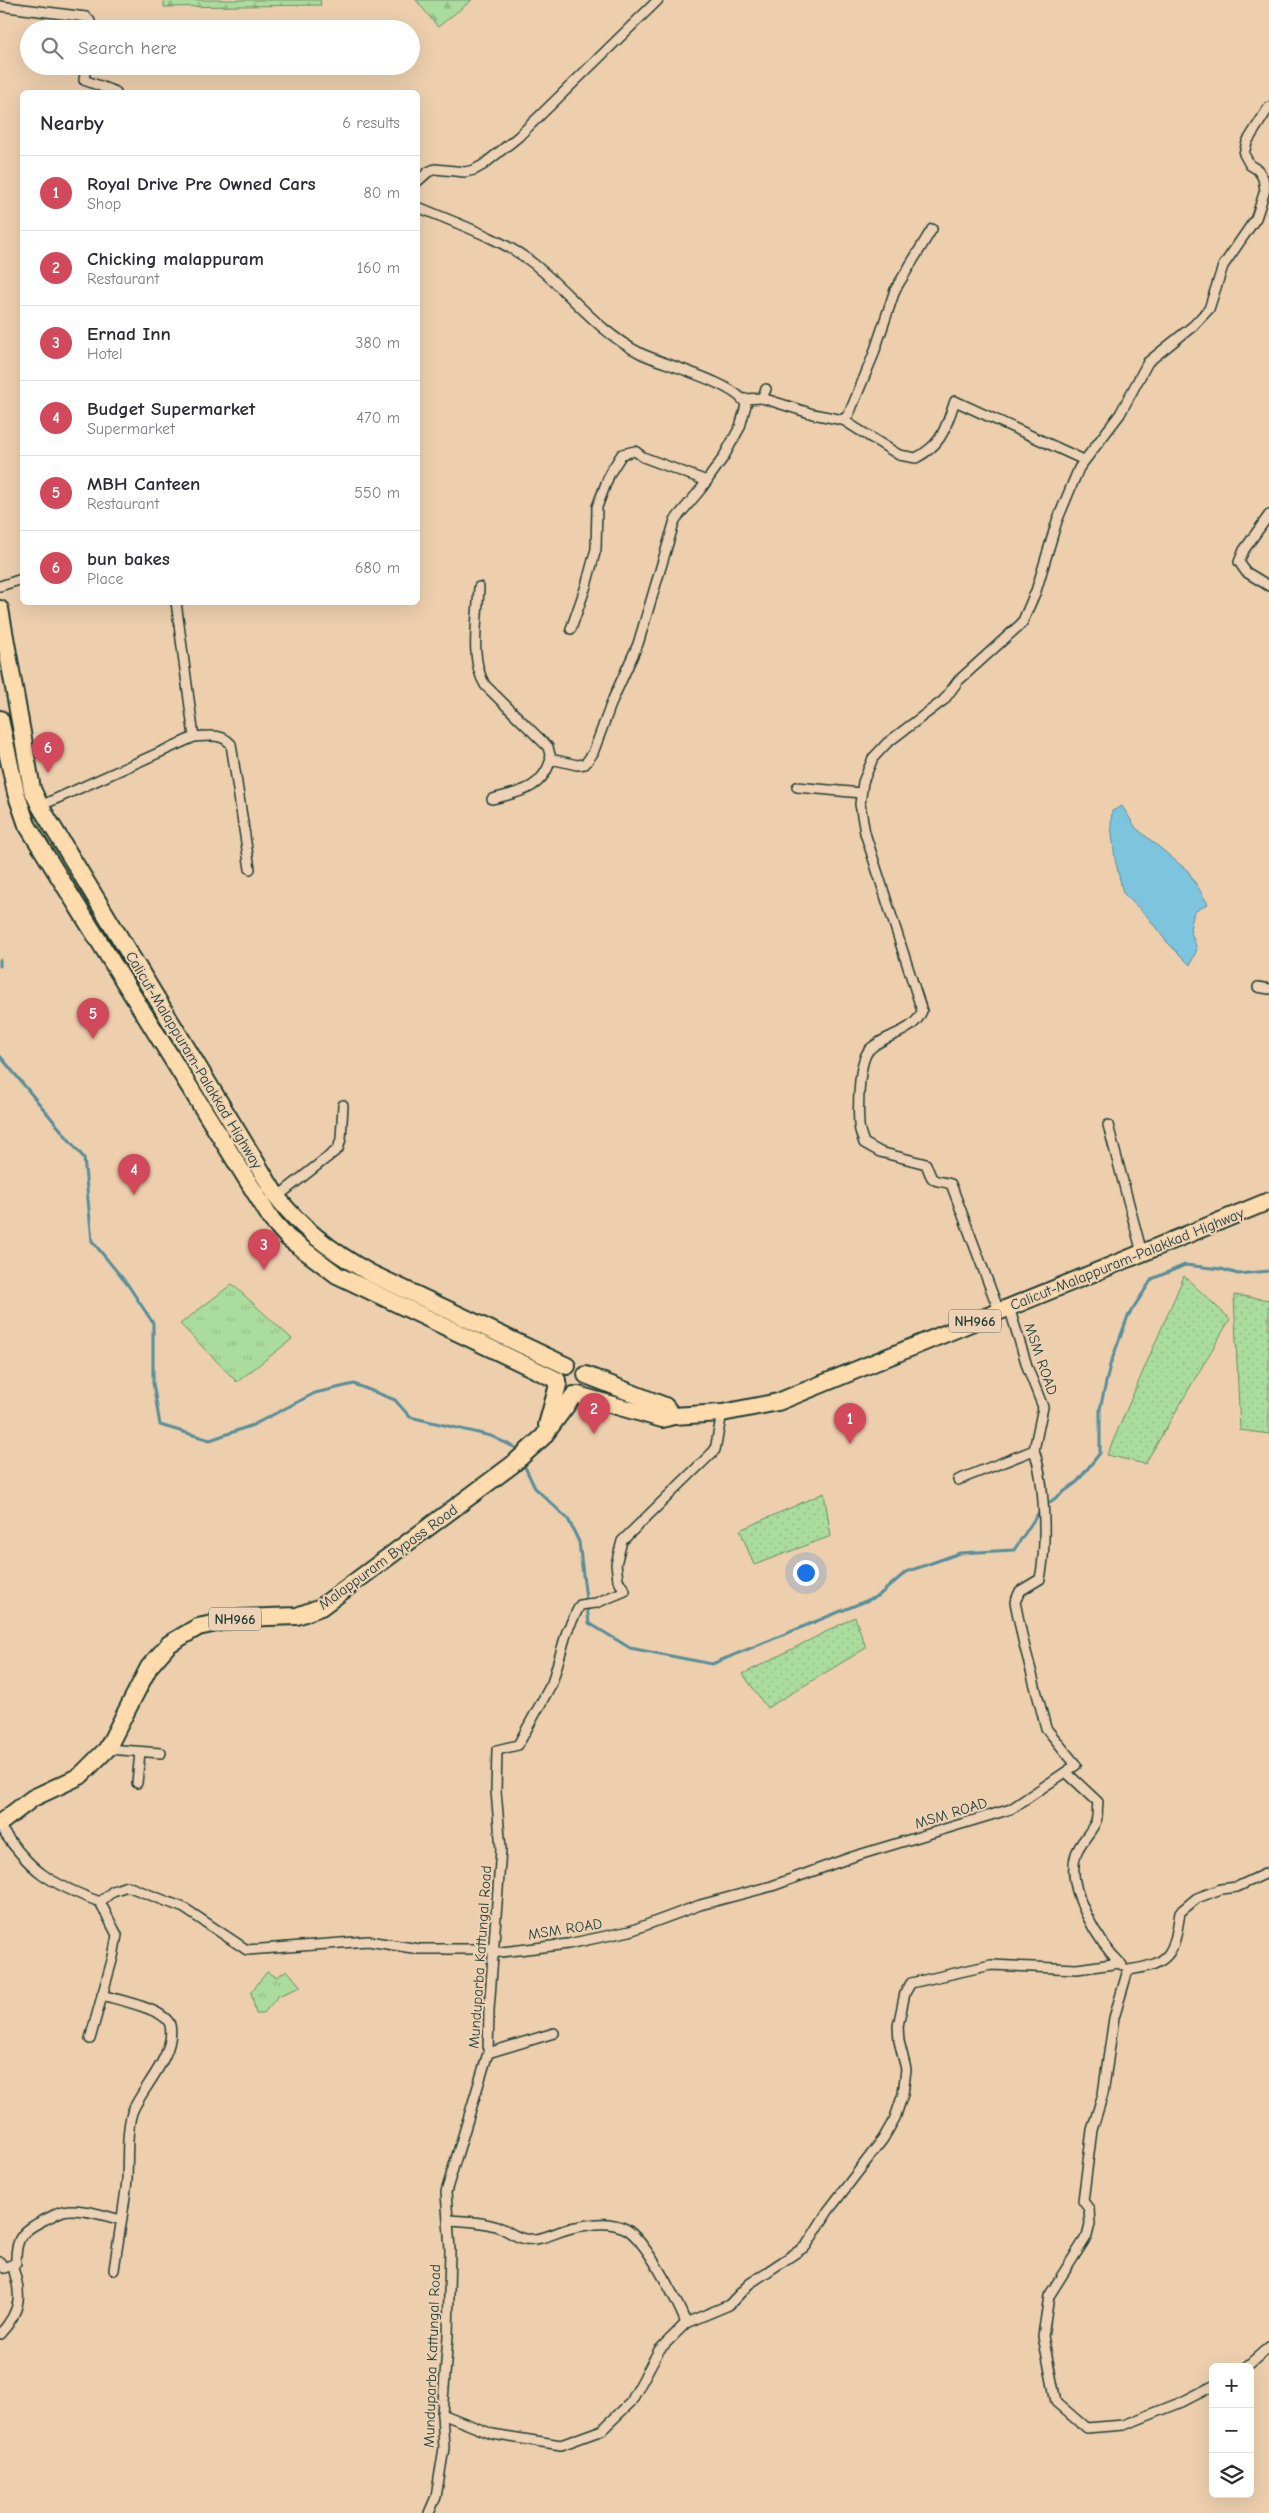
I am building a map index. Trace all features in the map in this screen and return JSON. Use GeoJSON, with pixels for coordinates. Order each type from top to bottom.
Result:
{"type":"FeatureCollection","features":[{"type":"Feature","properties":{"kind":"highway","name":"Calicut-Malappuram-Palakkad Highway"},"geometry":{"type":"LineString","coordinates":[[0,609],[32,789],[40,806],[277,1197],[292,1217],[343,1258],[370,1273],[567,1366]]}},
{"type":"Feature","properties":{"kind":"highway","name":"Calicut-Malappuram-Palakkad Highway"},"geometry":{"type":"LineString","coordinates":[[0,719],[16,793],[27,825],[272,1220],[288,1238],[337,1275],[558,1382]]}},
{"type":"Feature","properties":{"kind":"highway"},"geometry":{"type":"LineString","coordinates":[[73,900],[91,889]]}},
{"type":"Feature","properties":{"kind":"highway","name":"Calicut-Malappuram-Palakkad Highway"},"geometry":{"type":"LineString","coordinates":[[576,1395],[662,1419],[673,1416],[722,1413],[778,1402],[1269,1201]]}},
{"type":"Feature","properties":{"kind":"highway"},"geometry":{"type":"LineString","coordinates":[[543,1437],[562,1369],[567,1366],[578,1366],[586,1375],[665,1406],[673,1416]]}},
{"type":"Feature","properties":{"kind":"highway","name":"NH966"},"geometry":{"type":"LineString","coordinates":[[558,1382],[566,1394],[576,1395],[586,1386],[586,1375]]}},
{"type":"Feature","properties":{"kind":"highway","name":"Malappuram Bypass Road"},"geometry":{"type":"LineString","coordinates":[[0,1825],[33,1798],[80,1776],[107,1749],[149,1667],[169,1644],[198,1627],[240,1618],[297,1616],[322,1607],[512,1465],[543,1437],[576,1395]]}},
{"type":"Feature","properties":{"kind":"street"},"geometry":{"type":"LineString","coordinates":[[420,179],[435,169],[465,172],[483,165],[518,137],[658,0]]}},
{"type":"Feature","properties":{"kind":"street"},"geometry":{"type":"LineString","coordinates":[[0,6],[86,17],[89,20]]}},
{"type":"Feature","properties":{"kind":"street"},"geometry":{"type":"LineString","coordinates":[[85,75],[84,80],[111,90]]}},
{"type":"Feature","properties":{"kind":"street"},"geometry":{"type":"LineString","coordinates":[[797,787],[861,793],[863,782],[873,758],[887,743],[944,700],[958,681],[1022,623],[1036,591],[1057,521],[1084,460],[1120,414],[1148,362],[1193,326],[1209,309],[1223,266],[1256,218],[1265,190],[1264,178],[1258,170],[1250,165],[1244,154],[1247,142],[1269,107]]}},
{"type":"Feature","properties":{"kind":"street"},"geometry":{"type":"LineString","coordinates":[[420,208],[494,240],[533,262],[613,336],[643,354],[699,375],[744,399],[762,398],[813,414],[844,420],[899,455],[916,458],[932,450],[942,437],[955,401],[1084,460]]}},
{"type":"Feature","properties":{"kind":"street"},"geometry":{"type":"LineString","coordinates":[[844,420],[849,414],[873,356],[895,290],[932,229]]}},
{"type":"Feature","properties":{"kind":"street"},"geometry":{"type":"LineString","coordinates":[[762,398],[766,389]]}},
{"type":"Feature","properties":{"kind":"street"},"geometry":{"type":"LineString","coordinates":[[551,760],[577,765],[585,764],[593,753],[638,644],[675,520],[723,458],[740,427],[746,405],[744,399]]}},
{"type":"Feature","properties":{"kind":"street"},"geometry":{"type":"LineString","coordinates":[[571,629],[596,549],[597,508],[610,473],[622,454],[635,451],[643,457],[707,481]]}},
{"type":"Feature","properties":{"kind":"street"},"geometry":{"type":"LineString","coordinates":[[1269,514],[1244,550],[1239,562],[1246,572],[1269,586]]}},
{"type":"Feature","properties":{"kind":"street"},"geometry":{"type":"LineString","coordinates":[[0,586],[20,580]]}},
{"type":"Feature","properties":{"kind":"street"},"geometry":{"type":"LineString","coordinates":[[479,587],[476,653],[479,675],[485,686],[548,748],[551,760],[542,780],[524,790],[492,799]]}},
{"type":"Feature","properties":{"kind":"street"},"geometry":{"type":"LineString","coordinates":[[176,605],[194,737]]}},
{"type":"Feature","properties":{"kind":"street"},"geometry":{"type":"LineString","coordinates":[[40,806],[194,737],[217,736],[226,738],[231,744],[250,869]]}},
{"type":"Feature","properties":{"kind":"street","name":"MSM ROAD"},"geometry":{"type":"LineString","coordinates":[[100,1902],[113,1891],[127,1886],[184,1908],[247,1950],[368,1941],[419,1949],[493,1951],[568,1944],[630,1931],[700,1905],[772,1886],[852,1857],[1011,1808],[1076,1765],[1046,1728],[1022,1640],[1016,1602],[1020,1591],[1040,1580],[1044,1559],[1041,1470],[1034,1450],[1043,1407],[951,1184],[936,1182],[931,1178],[926,1164],[880,1152],[864,1143],[858,1126],[862,1063],[870,1049],[919,1019],[922,1011],[865,833],[860,804],[861,793]]}},
{"type":"Feature","properties":{"kind":"street"},"geometry":{"type":"LineString","coordinates":[[1258,986],[1269,989]]}},
{"type":"Feature","properties":{"kind":"street"},"geometry":{"type":"LineString","coordinates":[[277,1197],[340,1145],[343,1105]]}},
{"type":"Feature","properties":{"kind":"street"},"geometry":{"type":"LineString","coordinates":[[1108,1126],[1142,1253]]}},
{"type":"Feature","properties":{"kind":"street","name":"Munduparba Kattungal Road"},"geometry":{"type":"LineString","coordinates":[[429,2513],[436,2497],[444,2448],[442,2414],[448,2336],[450,2250],[446,2192],[488,2053],[501,1849],[496,1791],[497,1750],[518,1745],[552,1683],[567,1631],[580,1605],[596,1603],[625,1590],[618,1580],[616,1564],[622,1541],[716,1450],[722,1413]]}},
{"type":"Feature","properties":{"kind":"street"},"geometry":{"type":"LineString","coordinates":[[958,1480],[1034,1450]]}},
{"type":"Feature","properties":{"kind":"street"},"geometry":{"type":"LineString","coordinates":[[107,1749],[161,1753]]}},
{"type":"Feature","properties":{"kind":"street"},"geometry":{"type":"LineString","coordinates":[[137,1783],[140,1752]]}},
{"type":"Feature","properties":{"kind":"street"},"geometry":{"type":"LineString","coordinates":[[1066,1772],[1098,1802],[1096,1820],[1076,1855],[1074,1872],[1080,1900],[1090,1922],[1111,1954],[1128,1970]]}},
{"type":"Feature","properties":{"kind":"street"},"geometry":{"type":"LineString","coordinates":[[0,1825],[18,1853],[38,1872],[61,1888],[100,1902],[116,1934],[113,1957],[90,2039]]}},
{"type":"Feature","properties":{"kind":"street"},"geometry":{"type":"LineString","coordinates":[[1128,1970],[1152,1966],[1167,1958],[1177,1936],[1180,1912],[1197,1898],[1220,1889],[1237,1887],[1269,1872]]}},
{"type":"Feature","properties":{"kind":"street"},"geometry":{"type":"LineString","coordinates":[[442,2414],[492,2434],[561,2445],[602,2430],[631,2402],[660,2350],[686,2323],[729,2305],[749,2284],[806,2246],[828,2211],[883,2139],[894,2118],[903,2094],[906,2069],[899,2040],[898,2026],[905,1993],[911,1983],[991,1965],[1077,1968],[1120,1963]]}},
{"type":"Feature","properties":{"kind":"street"},"geometry":{"type":"LineString","coordinates":[[1128,1970],[1114,2018],[1103,2094],[1092,2130],[1083,2201],[1090,2209],[1090,2224],[1087,2236],[1049,2296],[1043,2336],[1056,2402],[1086,2428],[1124,2425],[1182,2402],[1209,2388]]}},
{"type":"Feature","properties":{"kind":"street"},"geometry":{"type":"LineString","coordinates":[[102,1995],[165,2016],[170,2026],[169,2042],[159,2067],[133,2108],[114,2270]]}},
{"type":"Feature","properties":{"kind":"street"},"geometry":{"type":"LineString","coordinates":[[488,2053],[554,2033]]}},
{"type":"Feature","properties":{"kind":"street"},"geometry":{"type":"LineString","coordinates":[[0,2262],[4,2268],[16,2263],[16,2250],[21,2236],[29,2227],[64,2211],[99,2214],[121,2220]]}},
{"type":"Feature","properties":{"kind":"street"},"geometry":{"type":"LineString","coordinates":[[448,2220],[480,2222],[500,2228],[523,2239],[546,2238],[565,2229],[600,2222],[626,2228],[646,2250],[673,2292],[686,2323]]}},
{"type":"Feature","properties":{"kind":"street"},"geometry":{"type":"LineString","coordinates":[[0,2334],[8,2325],[18,2307],[20,2294],[12,2265]]}},
{"type":"Feature","properties":{"kind":"street"},"geometry":{"type":"LineString","coordinates":[[1251,2363],[1269,2347]]}},
{"type":"Feature","properties":{"kind":"green space"},"geometry":{"type":"Polygon","coordinates":[[[164,0],[320,0],[321,5],[164,7],[164,0]]]}},
{"type":"Feature","properties":{"kind":"green space"},"geometry":{"type":"Polygon","coordinates":[[[416,0],[472,0],[438,27],[416,0]]]}},
{"type":"Feature","properties":{"kind":"green space"},"geometry":{"type":"Polygon","coordinates":[[[1184,1276],[1230,1319],[1145,1464],[1107,1455],[1184,1276]]]}},
{"type":"Feature","properties":{"kind":"green space"},"geometry":{"type":"Polygon","coordinates":[[[232,1284],[292,1339],[237,1382],[180,1324],[232,1284]]]}},
{"type":"Feature","properties":{"kind":"green space"},"geometry":{"type":"Polygon","coordinates":[[[1234,1295],[1269,1300],[1269,1434],[1240,1430],[1234,1295]]]}},
{"type":"Feature","properties":{"kind":"green space"},"geometry":{"type":"Polygon","coordinates":[[[824,1493],[831,1536],[754,1565],[740,1530],[824,1493]]]}},
{"type":"Feature","properties":{"kind":"green space"},"geometry":{"type":"Polygon","coordinates":[[[855,1617],[866,1648],[767,1708],[743,1674],[855,1617]]]}},
{"type":"Feature","properties":{"kind":"green space"},"geometry":{"type":"Polygon","coordinates":[[[287,1970],[301,1987],[278,1996],[263,2014],[256,2014],[251,1992],[267,1972],[277,1977],[287,1970]]]}},
{"type":"Feature","properties":{"kind":"water"},"geometry":{"type":"Polygon","coordinates":[[[1122,806],[1136,828],[1188,871],[1208,904],[1194,912],[1190,929],[1197,949],[1190,965],[1166,941],[1147,916],[1123,893],[1115,859],[1111,825],[1112,811],[1122,806]]]}},
{"type":"Feature","properties":{"kind":"waterway"},"geometry":{"type":"LineString","coordinates":[[0,960],[0,966]]}},
{"type":"Feature","properties":{"kind":"waterway"},"geometry":{"type":"LineString","coordinates":[[0,1056],[84,1158],[92,1241],[128,1285],[153,1323],[153,1383],[160,1425],[210,1440],[253,1425],[315,1393],[354,1384],[395,1400],[410,1417],[491,1436],[516,1448],[518,1453]]}},
{"type":"Feature","properties":{"kind":"waterway"},"geometry":{"type":"LineString","coordinates":[[1046,1505],[1077,1482],[1100,1453],[1100,1409],[1110,1365],[1128,1316],[1152,1279],[1185,1265],[1221,1269],[1238,1274],[1269,1271]]}},
{"type":"Feature","properties":{"kind":"waterway"},"geometry":{"type":"LineString","coordinates":[[523,1463],[535,1488],[568,1519],[579,1542],[589,1623],[630,1648],[712,1664],[878,1596],[906,1572],[960,1553],[1014,1550],[1041,1509]]}},
{"type":"Feature","properties":{"kind":"place","name":"bun bakes"},"geometry":{"type":"Point","coordinates":[48,773]}},
{"type":"Feature","properties":{"kind":"place","name":"MBH Canteen"},"geometry":{"type":"Point","coordinates":[93,1039]}},
{"type":"Feature","properties":{"kind":"place","name":"Budget Supermarket"},"geometry":{"type":"Point","coordinates":[134,1195]}},
{"type":"Feature","properties":{"kind":"place","name":"Ernad Inn"},"geometry":{"type":"Point","coordinates":[264,1270]}},
{"type":"Feature","properties":{"kind":"place","name":"Chicking malappuram"},"geometry":{"type":"Point","coordinates":[594,1434]}},
{"type":"Feature","properties":{"kind":"place","name":"Royal Drive Pre Owned Cars"},"geometry":{"type":"Point","coordinates":[850,1444]}}]}
